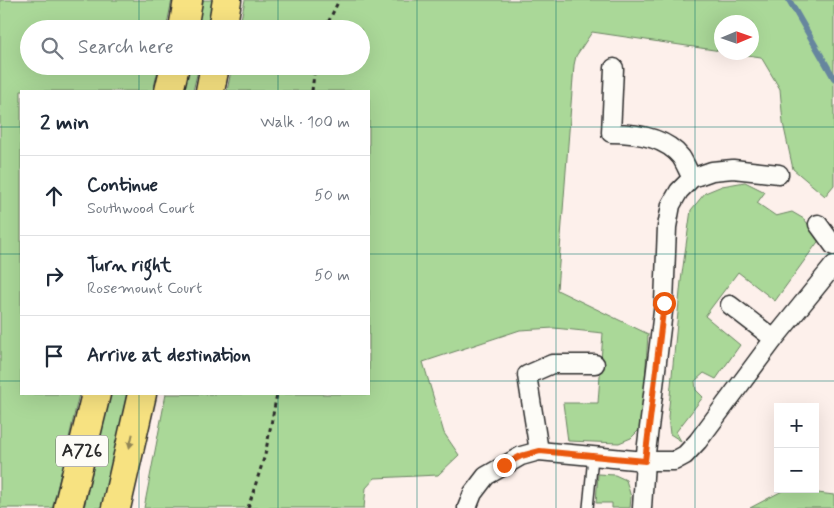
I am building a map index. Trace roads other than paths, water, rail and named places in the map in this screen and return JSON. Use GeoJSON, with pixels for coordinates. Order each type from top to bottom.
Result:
{"type":"FeatureCollection","features":[{"type":"Feature","properties":{"kind":"highway"},"geometry":{"type":"LineString","coordinates":[[185,20],[188,0]]}},
{"type":"Feature","properties":{"kind":"highway"},"geometry":{"type":"LineString","coordinates":[[224,20],[227,0]]}},
{"type":"Feature","properties":{"kind":"highway"},"geometry":{"type":"LineString","coordinates":[[169,90],[173,75]]}},
{"type":"Feature","properties":{"kind":"highway"},"geometry":{"type":"LineString","coordinates":[[210,90],[213,75]]}},
{"type":"Feature","properties":{"kind":"highway","name":"A726"},"geometry":{"type":"LineString","coordinates":[[68,508],[96,395]]}},
{"type":"Feature","properties":{"kind":"highway","name":"A726"},"geometry":{"type":"LineString","coordinates":[[116,508],[142,395]]}},
{"type":"Feature","properties":{"kind":"street"},"geometry":{"type":"LineString","coordinates":[[614,68],[611,133],[633,133],[669,146],[681,158],[692,178]]}},
{"type":"Feature","properties":{"kind":"street"},"geometry":{"type":"LineString","coordinates":[[642,508],[645,461],[664,303],[667,227],[671,205],[679,191],[692,178],[712,171],[733,169],[778,174]]}},
{"type":"Feature","properties":{"kind":"street"},"geometry":{"type":"LineString","coordinates":[[818,224],[834,246]]}},
{"type":"Feature","properties":{"kind":"street"},"geometry":{"type":"LineString","coordinates":[[467,508],[473,493],[486,476],[521,456],[540,451],[645,461],[674,461],[684,455],[698,441],[774,339],[834,265]]}},
{"type":"Feature","properties":{"kind":"street"},"geometry":{"type":"LineString","coordinates":[[730,305],[774,339]]}},
{"type":"Feature","properties":{"kind":"street"},"geometry":{"type":"LineString","coordinates":[[540,451],[527,374],[552,364],[595,364]]}},
{"type":"Feature","properties":{"kind":"lane"},"geometry":{"type":"LineString","coordinates":[[588,508],[593,457]]}},
{"type":"Feature","properties":{"kind":"waterway"},"geometry":{"type":"LineString","coordinates":[[789,0],[834,78]]}}]}
